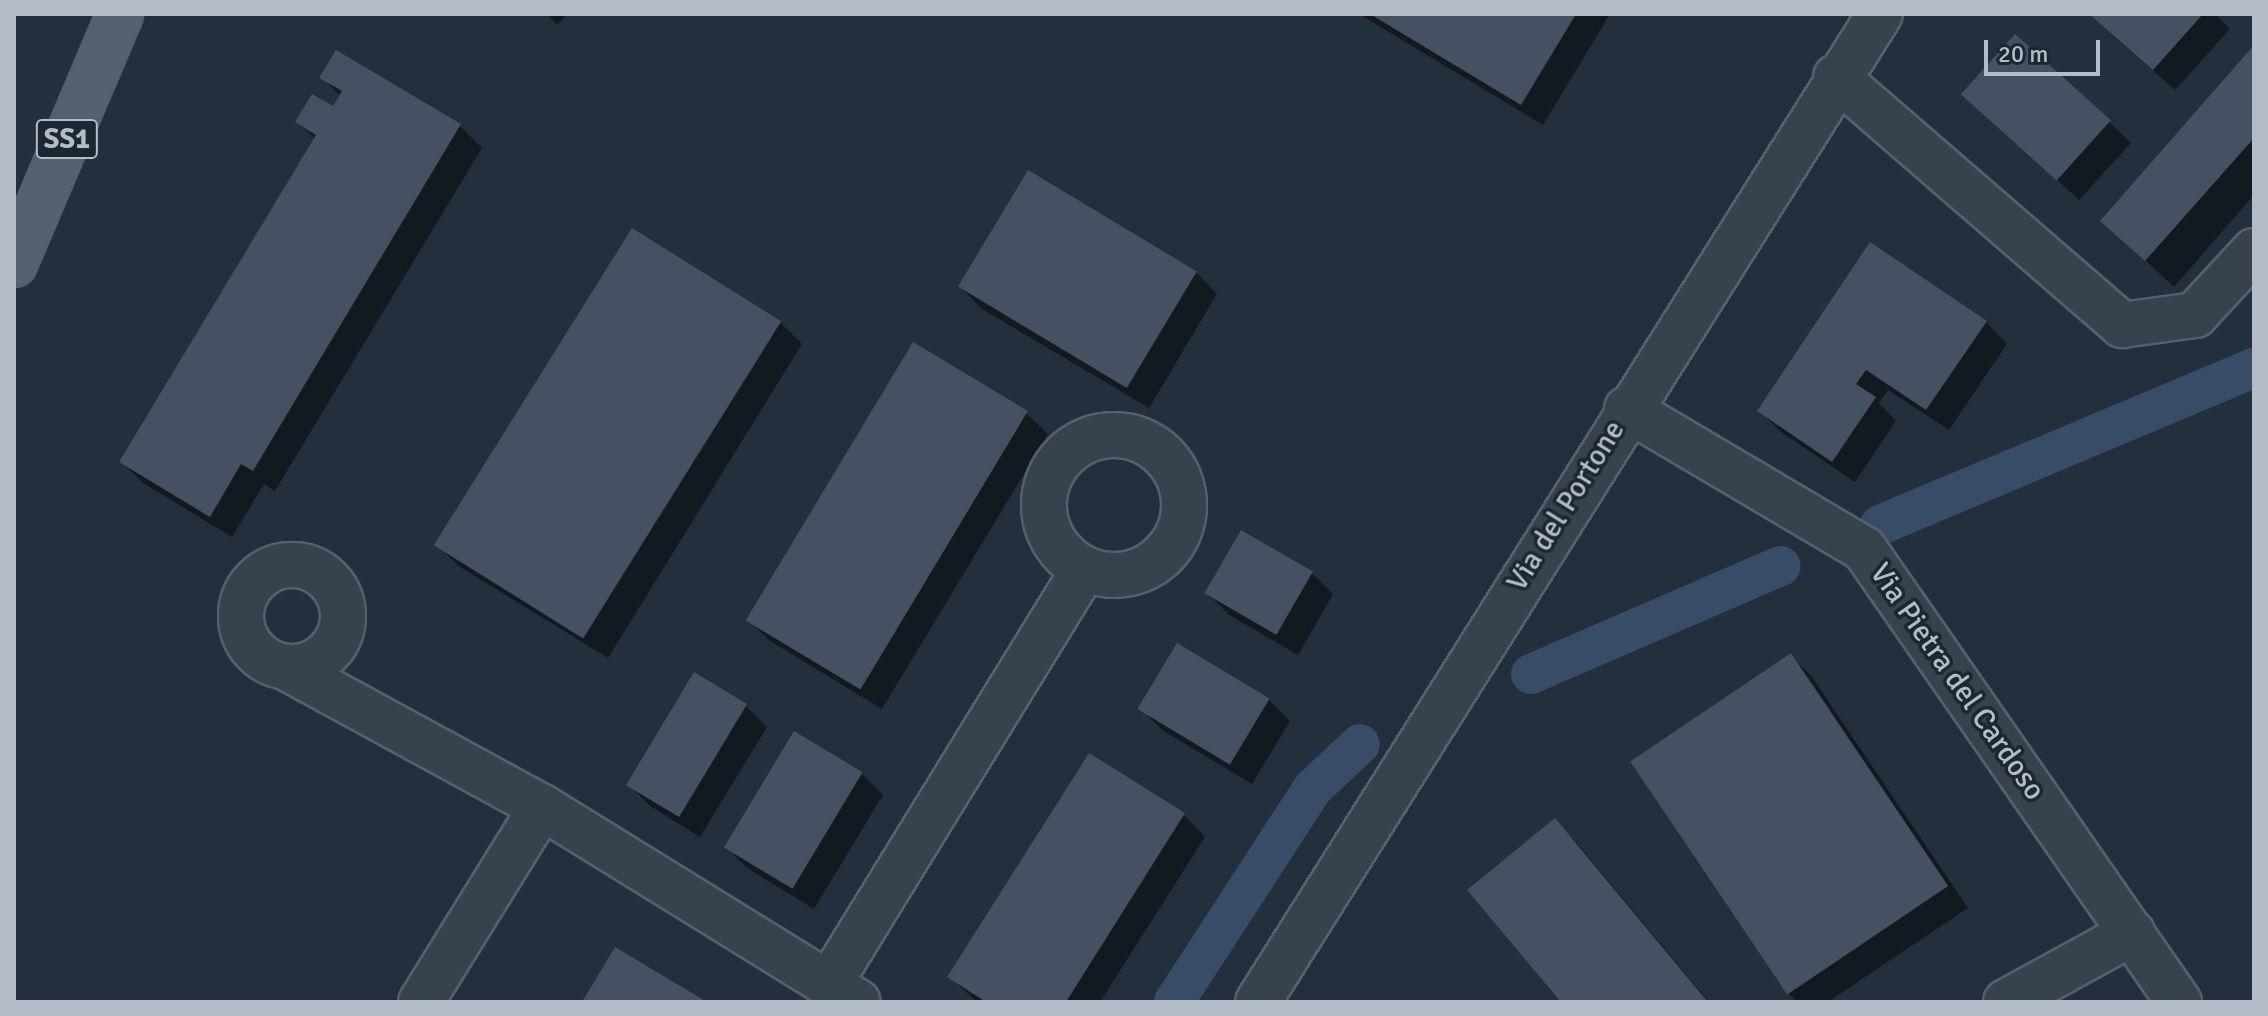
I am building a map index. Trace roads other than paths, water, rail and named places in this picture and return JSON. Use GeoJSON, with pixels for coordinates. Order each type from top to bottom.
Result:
{"type":"FeatureCollection","features":[{"type":"Feature","properties":{"kind":"main road","name":"SS1"},"geometry":{"type":"LineString","coordinates":[[14,264],[120,14]]}},
{"type":"Feature","properties":{"kind":"street","name":"Via del Portone"},"geometry":{"type":"LineString","coordinates":[[1258,1002],[1836,77],[1880,14]]}},
{"type":"Feature","properties":{"kind":"street"},"geometry":{"type":"LineString","coordinates":[[1836,77],[2122,325],[2195,315],[2254,251]]}},
{"type":"Feature","properties":{"kind":"street","name":"Via Pietra del Cardoso"},"geometry":{"type":"LineString","coordinates":[[1627,409],[1864,549],[2179,1002]]}},
{"type":"Feature","properties":{"kind":"street"},"geometry":{"type":"LineString","coordinates":[[285,667],[542,807],[843,993],[1084,569]]}},
{"type":"Feature","properties":{"kind":"street"},"geometry":{"type":"LineString","coordinates":[[421,1002],[542,807]]}},
{"type":"Feature","properties":{"kind":"street"},"geometry":{"type":"LineString","coordinates":[[2006,1002],[2132,933]]}},
{"type":"Feature","properties":{"kind":"waterway"},"geometry":{"type":"LineString","coordinates":[[1880,525],[2254,368]]}},
{"type":"Feature","properties":{"kind":"waterway"},"geometry":{"type":"LineString","coordinates":[[1531,674],[1781,566]]}},
{"type":"Feature","properties":{"kind":"waterway"},"geometry":{"type":"LineString","coordinates":[[1174,1002],[1313,788],[1360,744]]}}]}
